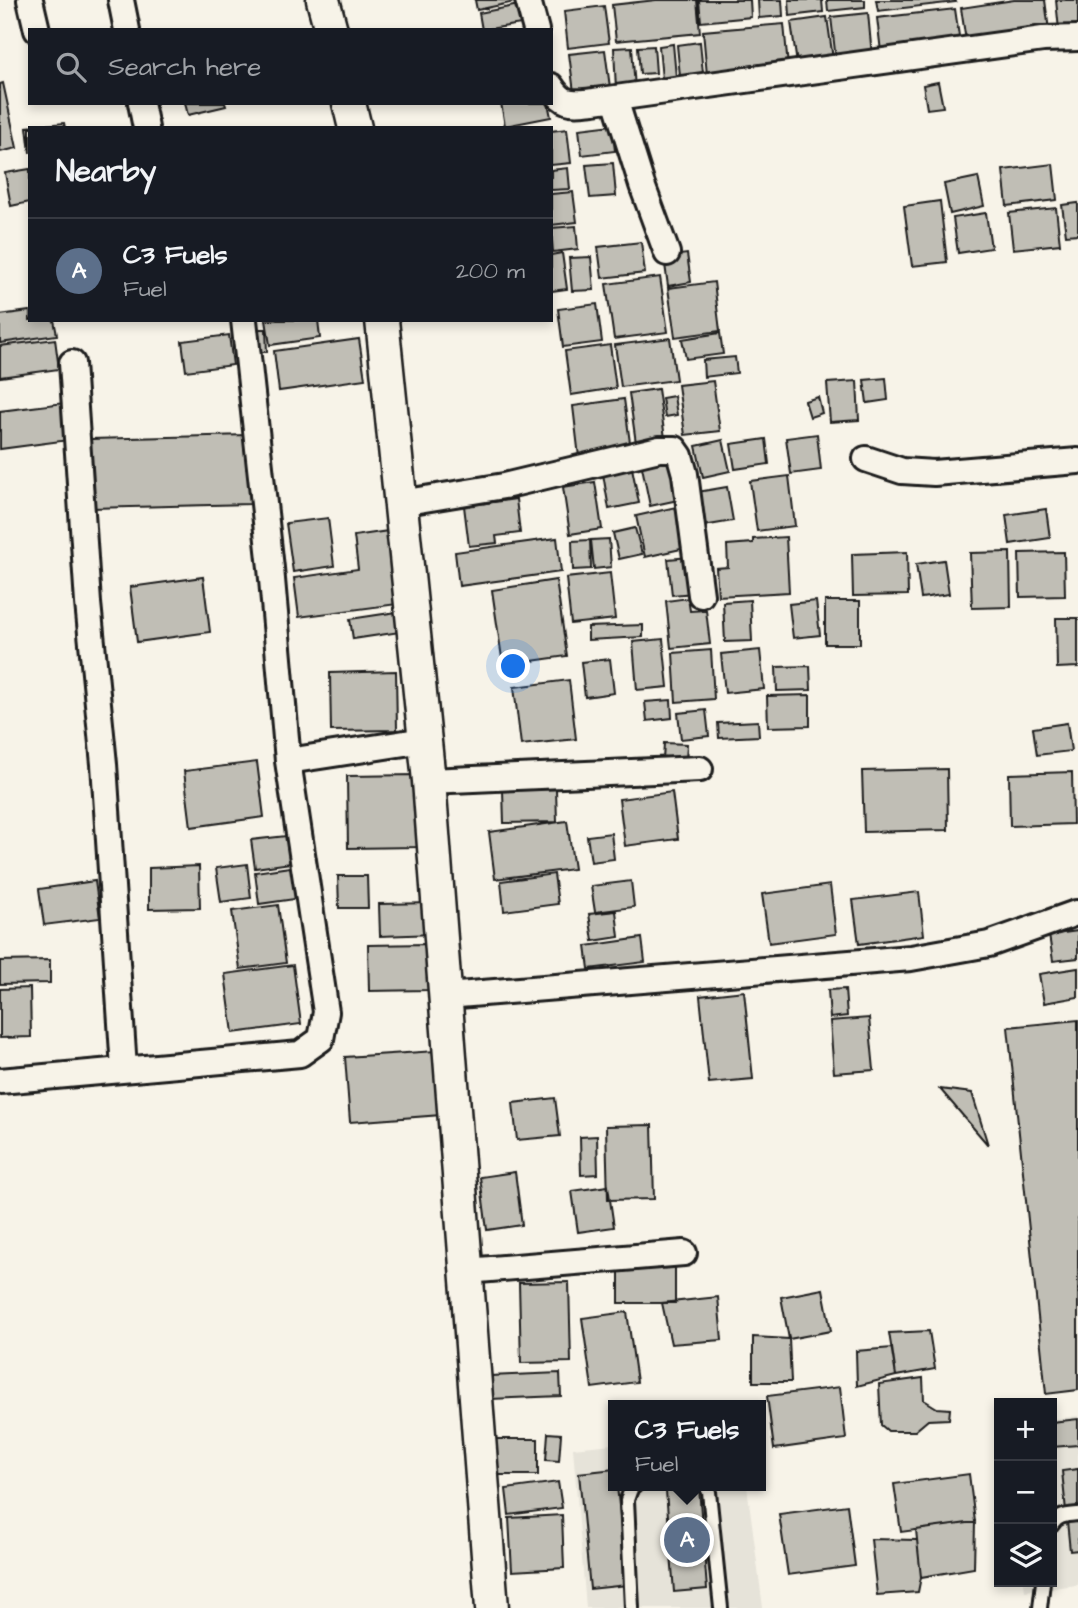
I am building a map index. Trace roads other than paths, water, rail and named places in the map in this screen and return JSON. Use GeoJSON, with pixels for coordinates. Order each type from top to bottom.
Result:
{"type":"FeatureCollection","features":[{"type":"Feature","properties":{"kind":"street"},"geometry":{"type":"LineString","coordinates":[[30,0],[37,28]]}},
{"type":"Feature","properties":{"kind":"street"},"geometry":{"type":"LineString","coordinates":[[121,0],[127,28]]}},
{"type":"Feature","properties":{"kind":"street"},"geometry":{"type":"LineString","coordinates":[[324,0],[331,28]]}},
{"type":"Feature","properties":{"kind":"street"},"geometry":{"type":"LineString","coordinates":[[528,0],[535,28]]}},
{"type":"Feature","properties":{"kind":"street"},"geometry":{"type":"LineString","coordinates":[[553,89],[559,97],[569,103],[615,99],[1043,39],[1078,38]]}},
{"type":"Feature","properties":{"kind":"street"},"geometry":{"type":"LineString","coordinates":[[615,99],[667,253]]}},
{"type":"Feature","properties":{"kind":"street"},"geometry":{"type":"LineString","coordinates":[[141,105],[146,126]]}},
{"type":"Feature","properties":{"kind":"street"},"geometry":{"type":"LineString","coordinates":[[349,105],[355,126]]}},
{"type":"Feature","properties":{"kind":"street"},"geometry":{"type":"LineString","coordinates":[[0,1082],[300,1054],[321,1039],[326,1012],[288,761],[271,568],[244,322]]}},
{"type":"Feature","properties":{"kind":"street"},"geometry":{"type":"LineString","coordinates":[[382,322],[429,781],[492,1608]]}},
{"type":"Feature","properties":{"kind":"street"},"geometry":{"type":"LineString","coordinates":[[72,363],[88,603],[104,764],[124,1069]]}},
{"type":"Feature","properties":{"kind":"street"},"geometry":{"type":"LineString","coordinates":[[400,503],[504,486],[659,449],[674,449],[680,456],[685,474],[701,595]]}},
{"type":"Feature","properties":{"kind":"street"},"geometry":{"type":"LineString","coordinates":[[866,458],[902,471],[934,473],[1078,461]]}},
{"type":"Feature","properties":{"kind":"street"},"geometry":{"type":"LineString","coordinates":[[288,761],[424,740]]}},
{"type":"Feature","properties":{"kind":"street"},"geometry":{"type":"LineString","coordinates":[[429,781],[700,769]]}},
{"type":"Feature","properties":{"kind":"street"},"geometry":{"type":"LineString","coordinates":[[446,996],[911,958],[989,944],[1076,913]]}},
{"type":"Feature","properties":{"kind":"street"},"geometry":{"type":"LineString","coordinates":[[467,1271],[684,1253]]}},
{"type":"Feature","properties":{"kind":"lane"},"geometry":{"type":"LineString","coordinates":[[630,1491],[627,1500],[632,1608]]}},
{"type":"Feature","properties":{"kind":"lane"},"geometry":{"type":"LineString","coordinates":[[708,1491],[721,1608]]}},
{"type":"Feature","properties":{"kind":"lane"},"geometry":{"type":"LineString","coordinates":[[1053,1524],[1063,1516],[1078,1514]]}},
{"type":"Feature","properties":{"kind":"lane"},"geometry":{"type":"LineString","coordinates":[[1040,1608],[1042,1587]]}},
{"type":"Feature","properties":{"kind":"place","name":"C3 Fuels"},"geometry":{"type":"Point","coordinates":[687,1540]}}]}
